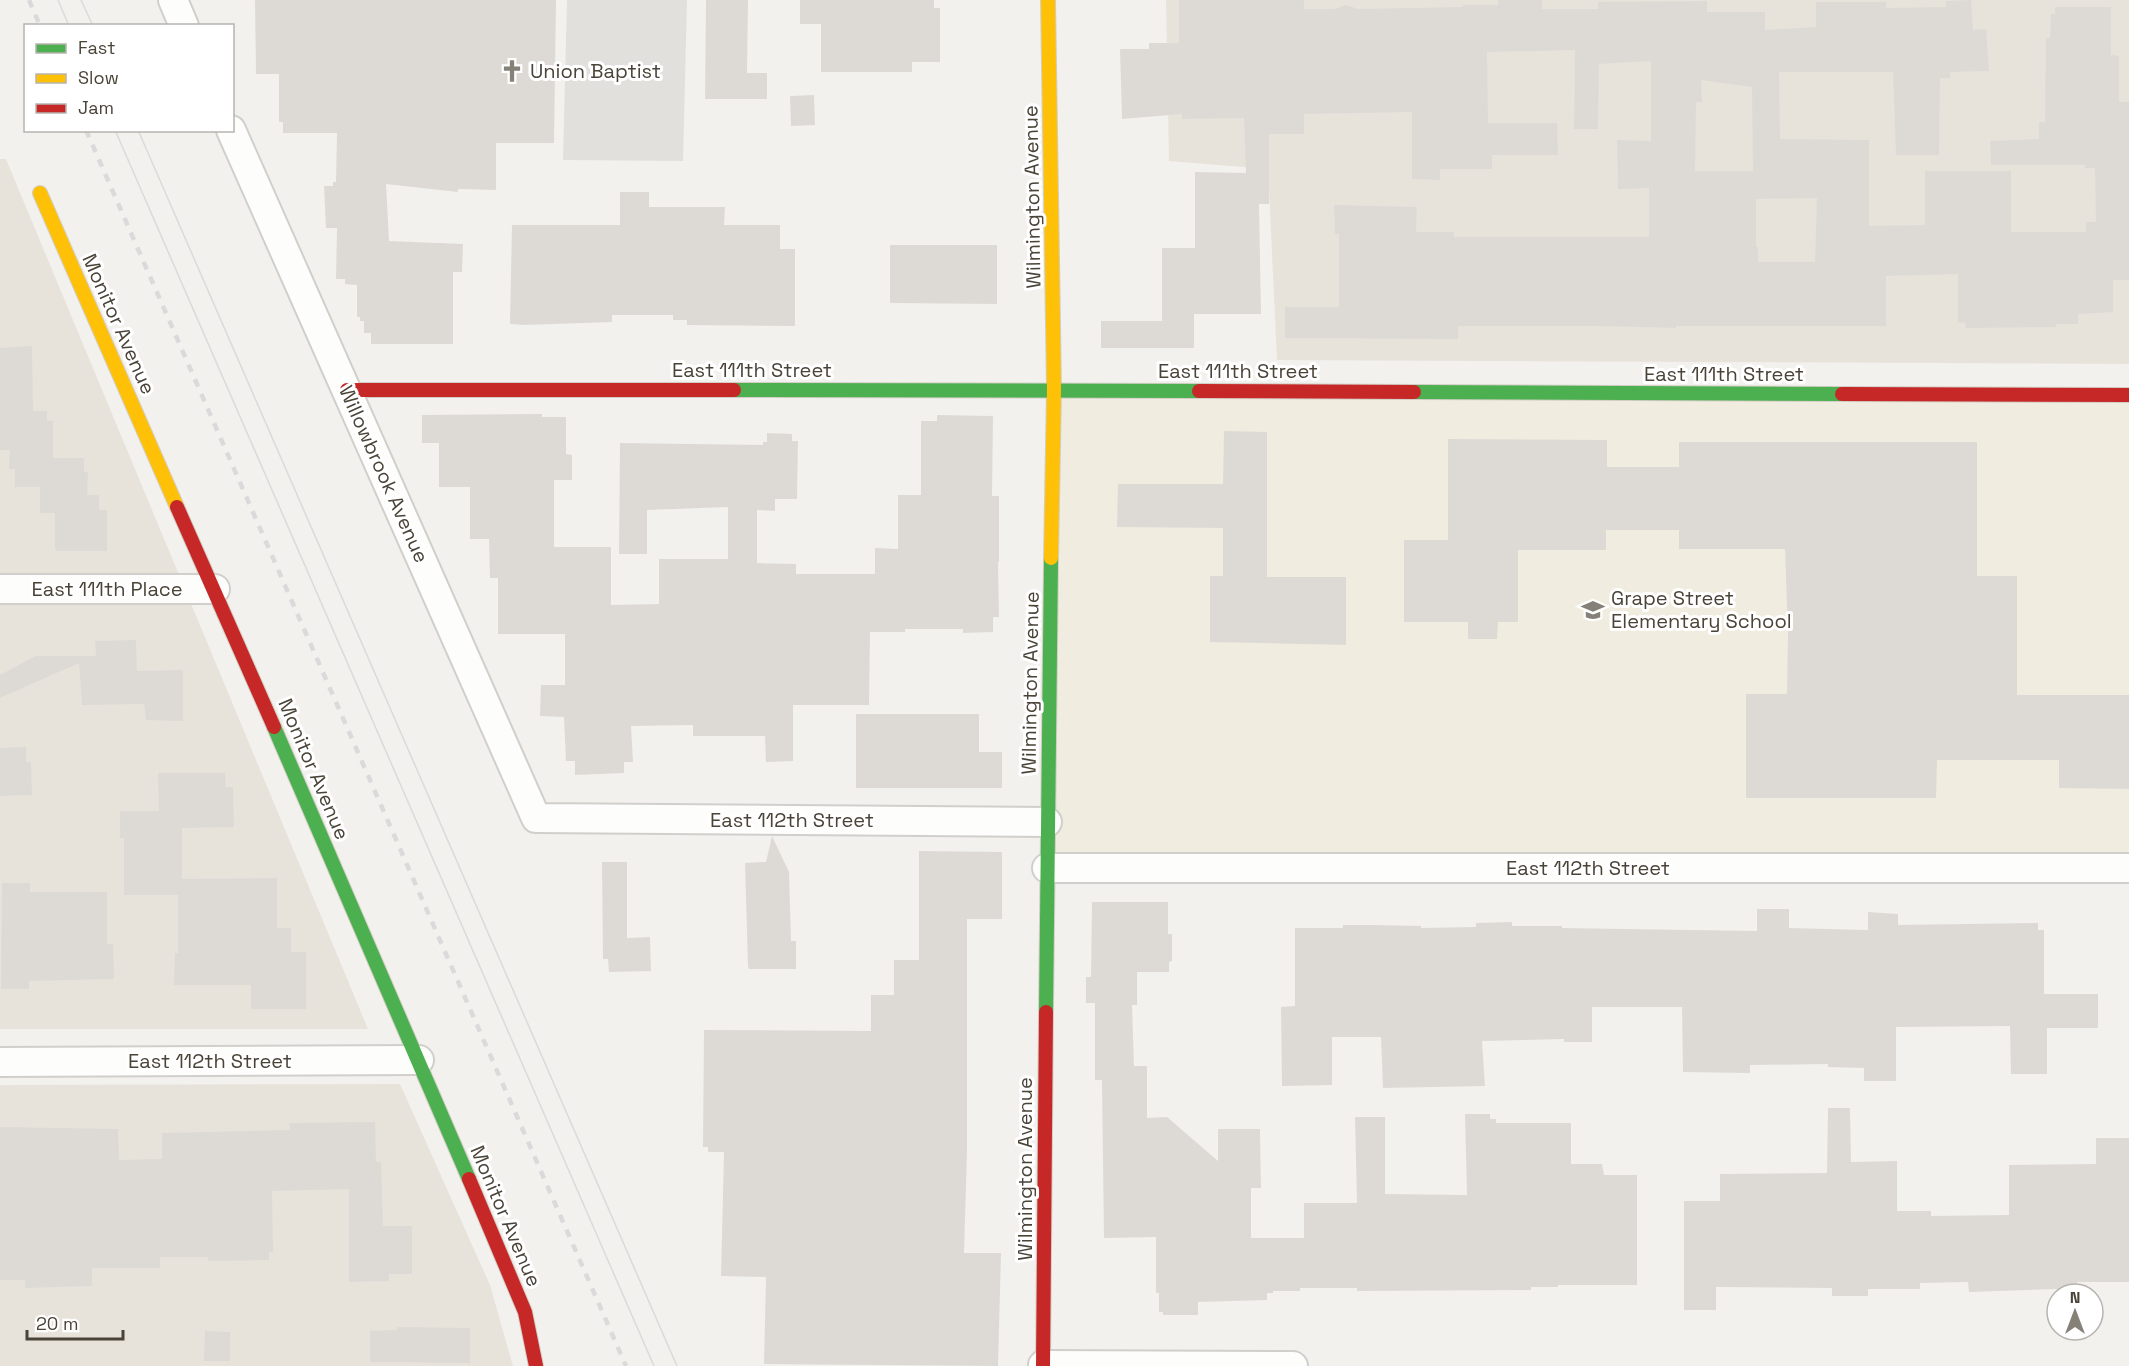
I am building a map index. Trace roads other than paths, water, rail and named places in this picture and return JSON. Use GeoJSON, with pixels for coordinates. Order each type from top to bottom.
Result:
{"type":"FeatureCollection","features":[{"type":"Feature","properties":{"kind":"street"},"geometry":{"type":"LineString","coordinates":[[173,0],[183,24]]}},
{"type":"Feature","properties":{"kind":"street","name":"Wilmington Avenue"},"geometry":{"type":"LineString","coordinates":[[1043,1365],[1047,822],[1054,390],[1048,0]]}},
{"type":"Feature","properties":{"kind":"street","name":"Willowbrook Avenue"},"geometry":{"type":"LineString","coordinates":[[232,132],[536,818]]}},
{"type":"Feature","properties":{"kind":"street","name":"Monitor Avenue"},"geometry":{"type":"LineString","coordinates":[[40,193],[419,1060],[525,1312],[536,1366]]}},
{"type":"Feature","properties":{"kind":"street","name":"East 111th Street"},"geometry":{"type":"LineString","coordinates":[[347,390],[1054,390],[2129,395]]}},
{"type":"Feature","properties":{"kind":"street","name":"East 111th Place"},"geometry":{"type":"LineString","coordinates":[[0,589],[214,589]]}},
{"type":"Feature","properties":{"kind":"street","name":"East 112th Street"},"geometry":{"type":"LineString","coordinates":[[536,818],[1047,822]]}},
{"type":"Feature","properties":{"kind":"street","name":"East 112th Street"},"geometry":{"type":"LineString","coordinates":[[1047,868],[2129,868]]}},
{"type":"Feature","properties":{"kind":"street","name":"East 112th Street"},"geometry":{"type":"LineString","coordinates":[[0,1062],[419,1060]]}},
{"type":"Feature","properties":{"kind":"street"},"geometry":{"type":"LineString","coordinates":[[1043,1365],[1293,1366]]}},
{"type":"Feature","properties":{"kind":"tram line"},"geometry":{"type":"LineString","coordinates":[[58,0],[68,24]]}},
{"type":"Feature","properties":{"kind":"tram line"},"geometry":{"type":"LineString","coordinates":[[81,0],[92,24]]}},
{"type":"Feature","properties":{"kind":"tram line"},"geometry":{"type":"LineString","coordinates":[[116,132],[654,1366]]}},
{"type":"Feature","properties":{"kind":"tram line"},"geometry":{"type":"LineString","coordinates":[[139,132],[677,1366]]}},
{"type":"Feature","properties":{"kind":"railway"},"geometry":{"type":"LineString","coordinates":[[29,0],[39,24]]}},
{"type":"Feature","properties":{"kind":"railway"},"geometry":{"type":"LineString","coordinates":[[87,132],[626,1366]]}},
{"type":"Feature","properties":{"kind":"place","name":"Union Baptist"},"geometry":{"type":"Point","coordinates":[512,71]}},
{"type":"Feature","properties":{"kind":"place","name":"Grape Street Elementary School"},"geometry":{"type":"Point","coordinates":[1593,610]}}]}
